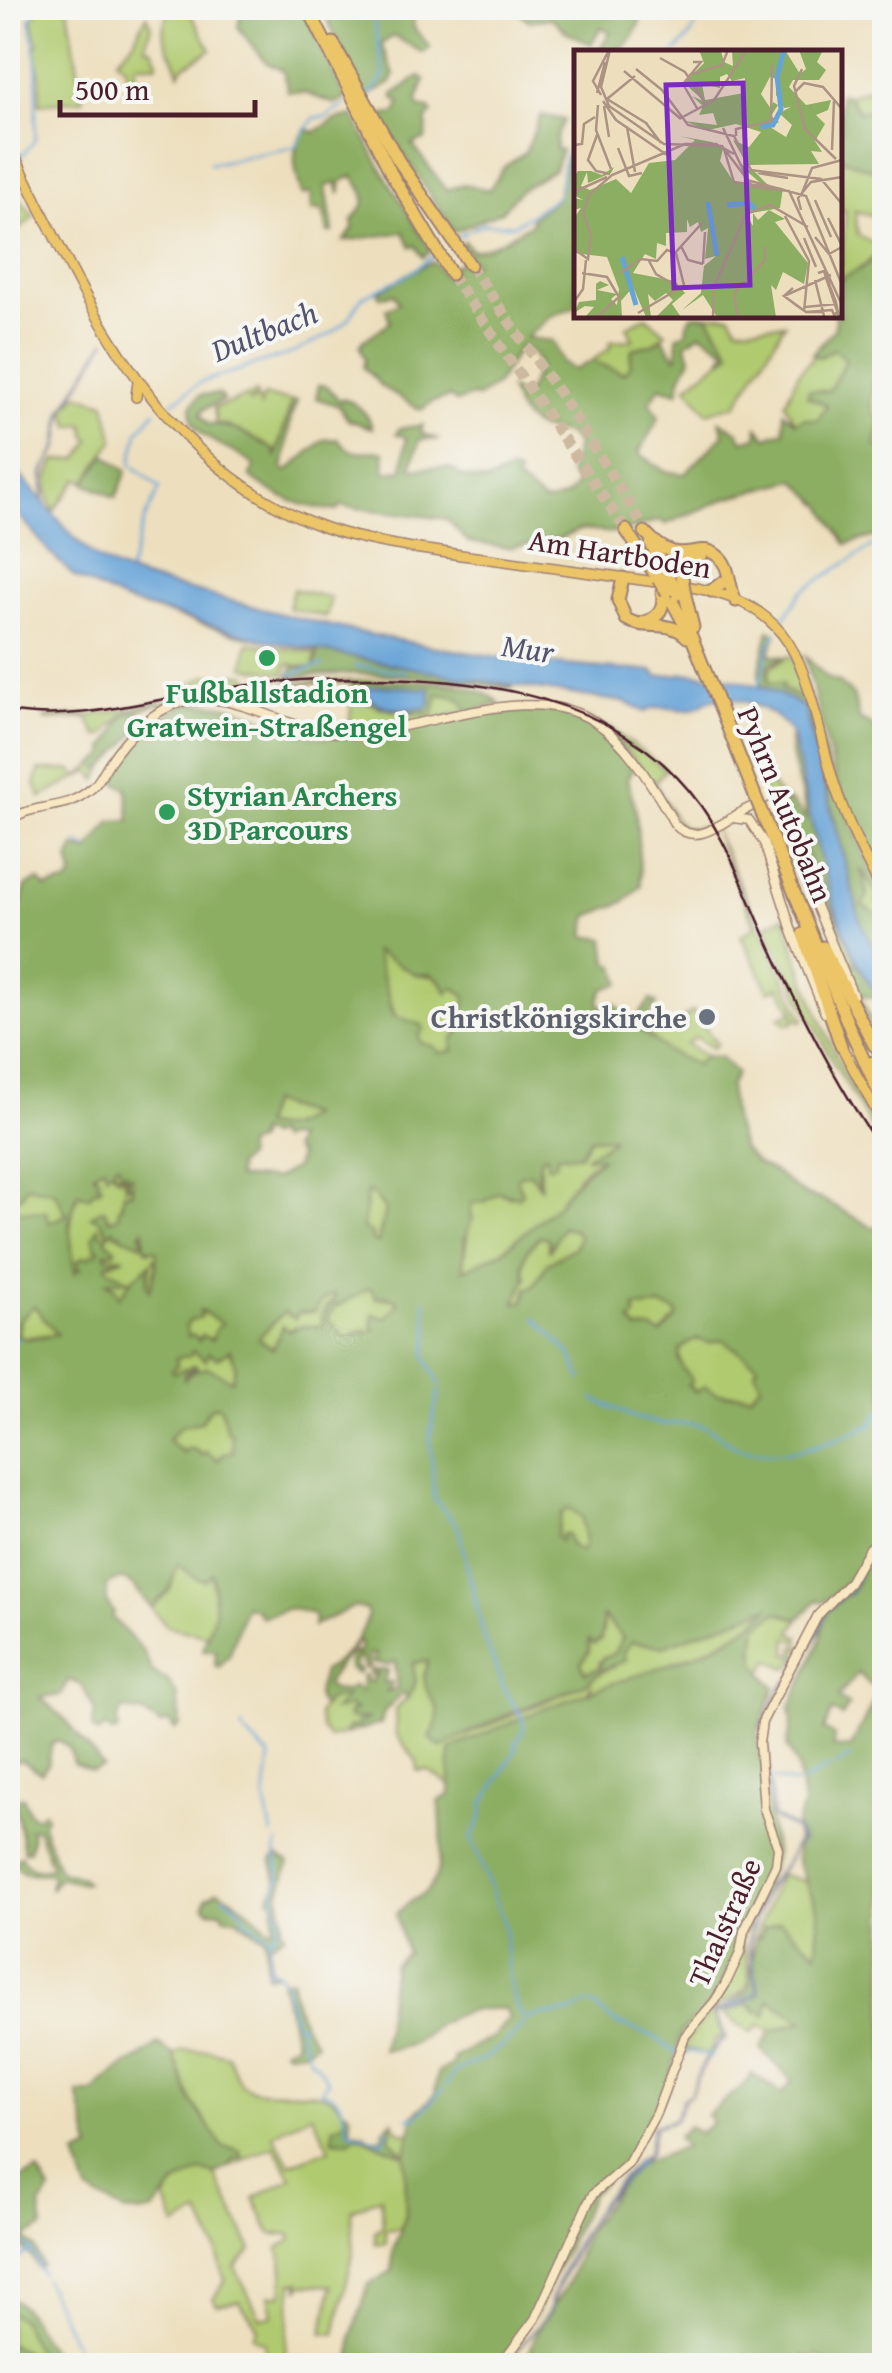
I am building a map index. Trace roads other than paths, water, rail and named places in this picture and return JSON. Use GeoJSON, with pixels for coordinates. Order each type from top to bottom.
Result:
{"type":"FeatureCollection","features":[{"type":"Feature","properties":{"kind":"highway"},"geometry":{"type":"LineString","coordinates":[[308,8],[451,274]]}},
{"type":"Feature","properties":{"kind":"highway"},"geometry":{"type":"LineString","coordinates":[[316,8],[350,86]]}},
{"type":"Feature","properties":{"kind":"highway"},"geometry":{"type":"LineString","coordinates":[[367,117],[470,265]]}},
{"type":"Feature","properties":{"kind":"highway","name":"Pyhrn Autobahn"},"geometry":{"type":"LineString","coordinates":[[721,588],[726,568],[718,555],[703,551],[673,554],[662,549],[644,529],[700,649],[843,998],[884,1084]]}},
{"type":"Feature","properties":{"kind":"highway","name":"Pyhrn Autobahn"},"geometry":{"type":"LineString","coordinates":[[626,530],[694,627],[700,649]]}},
{"type":"Feature","properties":{"kind":"highway"},"geometry":{"type":"LineString","coordinates":[[622,585],[624,612],[640,622],[658,615],[668,586],[682,577],[689,561],[707,555],[722,565],[721,588],[736,600]]}},
{"type":"Feature","properties":{"kind":"highway"},"geometry":{"type":"LineString","coordinates":[[606,575],[622,585],[636,580]]}},
{"type":"Feature","properties":{"kind":"highway"},"geometry":{"type":"LineString","coordinates":[[622,585],[619,607],[629,622],[673,626],[700,649]]}},
{"type":"Feature","properties":{"kind":"highway","name":"Pyhrn Autobahn"},"geometry":{"type":"LineString","coordinates":[[762,805],[788,882],[884,1104]]}},
{"type":"Feature","properties":{"kind":"highway"},"geometry":{"type":"LineString","coordinates":[[788,882],[841,1046]]}},
{"type":"Feature","properties":{"kind":"highway"},"geometry":{"type":"LineString","coordinates":[[815,930],[874,1046]]}},
{"type":"Feature","properties":{"kind":"main road","name":"Am Hartboden"},"geometry":{"type":"LineString","coordinates":[[8,142],[96,317],[126,363],[166,416],[217,466],[246,488],[294,515],[378,542],[606,575]]}},
{"type":"Feature","properties":{"kind":"main road"},"geometry":{"type":"LineString","coordinates":[[136,397],[138,380]]}},
{"type":"Feature","properties":{"kind":"main road","name":"Am Hartboden"},"geometry":{"type":"LineString","coordinates":[[636,580],[721,588]]}},
{"type":"Feature","properties":{"kind":"main road","name":"Am Hartboden"},"geometry":{"type":"LineString","coordinates":[[736,600],[777,630],[796,653],[836,789],[884,895]]}},
{"type":"Feature","properties":{"kind":"main road"},"geometry":{"type":"LineString","coordinates":[[8,818],[58,806],[83,794],[98,782],[136,730],[163,710],[190,700],[222,700],[303,728],[350,733],[507,706],[532,704],[567,710],[613,733],[644,773],[674,825],[689,835],[701,834],[762,805]]}},
{"type":"Feature","properties":{"kind":"main road"},"geometry":{"type":"LineString","coordinates":[[762,805],[752,814],[809,976],[884,1125]]}},
{"type":"Feature","properties":{"kind":"main road"},"geometry":{"type":"LineString","coordinates":[[762,805],[779,816],[884,1064]]}},
{"type":"Feature","properties":{"kind":"main road"},"geometry":{"type":"LineString","coordinates":[[728,819],[746,819],[759,831]]}},
{"type":"Feature","properties":{"kind":"main road","name":"Thalstraße"},"geometry":{"type":"LineString","coordinates":[[500,2366],[535,2319],[594,2194],[635,2151],[667,2092],[689,2028],[725,1985],[744,1932],[776,1865],[778,1848],[764,1808],[762,1722],[818,1614],[843,1590],[866,1551],[884,1536]]}},
{"type":"Feature","properties":{"kind":"water"},"geometry":{"type":"Polygon","coordinates":[[[106,340],[63,412],[58,448],[50,461],[57,448],[62,412],[106,340]]]}},
{"type":"Feature","properties":{"kind":"water","name":"Mur"},"geometry":{"type":"Polygon","coordinates":[[[8,462],[43,501],[44,471],[44,503],[72,535],[104,562],[143,578],[322,624],[432,647],[543,663],[654,671],[657,676],[725,678],[764,688],[804,707],[860,920],[884,973],[884,1005],[849,943],[836,909],[791,733],[767,711],[724,698],[686,710],[657,708],[646,712],[624,702],[465,678],[264,640],[124,601],[75,577],[8,502],[8,462]]]}},
{"type":"Feature","properties":{"kind":"water"},"geometry":{"type":"Polygon","coordinates":[[[362,688],[430,689],[431,704],[427,708],[409,709],[381,705],[362,688]]]}},
{"type":"Feature","properties":{"kind":"water"},"geometry":{"type":"Polygon","coordinates":[[[884,1538],[864,1562],[852,1593],[828,1611],[814,1642],[800,1661],[794,1677],[782,1688],[765,1726],[773,1817],[797,1829],[802,1841],[795,1846],[800,1842],[795,1829],[772,1818],[763,1726],[781,1687],[793,1677],[799,1658],[812,1643],[827,1610],[851,1592],[862,1562],[884,1538]]]}},
{"type":"Feature","properties":{"kind":"water"},"geometry":{"type":"Polygon","coordinates":[[[766,1893],[750,1939],[759,1994],[739,2006],[715,2013],[726,2038],[696,2079],[704,2063],[714,2048],[725,2038],[714,2012],[757,1994],[749,1935],[766,1893]]]}},
{"type":"Feature","properties":{"kind":"water"},"geometry":{"type":"Polygon","coordinates":[[[691,2094],[684,2099],[674,2121],[654,2127],[649,2155],[604,2200],[586,2226],[603,2199],[648,2154],[653,2126],[674,2120],[683,2099],[691,2094]]]}},
{"type":"Feature","properties":{"kind":"water"},"geometry":{"type":"Polygon","coordinates":[[[585,2229],[553,2297],[551,2312],[503,2366],[550,2312],[552,2297],[585,2229]]]}},
{"type":"Feature","properties":{"kind":"waterway"},"geometry":{"type":"LineString","coordinates":[[36,56],[30,19],[39,8]]}},
{"type":"Feature","properties":{"kind":"waterway"},"geometry":{"type":"LineString","coordinates":[[365,95],[374,91],[384,75],[374,22],[384,8]]}},
{"type":"Feature","properties":{"kind":"waterway","name":"Dultbach"},"geometry":{"type":"LineString","coordinates":[[678,50],[691,35],[704,8]]}},
{"type":"Feature","properties":{"kind":"waterway"},"geometry":{"type":"LineString","coordinates":[[20,158],[35,140],[37,58]]}},
{"type":"Feature","properties":{"kind":"waterway"},"geometry":{"type":"LineString","coordinates":[[209,164],[295,147],[314,118],[326,117],[345,105]]}},
{"type":"Feature","properties":{"kind":"waterway","name":"Dultbach"},"geometry":{"type":"LineString","coordinates":[[472,229],[483,224],[514,225],[558,196],[565,157],[574,143]]}},
{"type":"Feature","properties":{"kind":"waterway"},"geometry":{"type":"LineString","coordinates":[[8,172],[13,166]]}},
{"type":"Feature","properties":{"kind":"waterway","name":"Dultbach"},"geometry":{"type":"LineString","coordinates":[[456,238],[468,231]]}},
{"type":"Feature","properties":{"kind":"waterway","name":"Dultbach"},"geometry":{"type":"LineString","coordinates":[[172,403],[201,382],[295,352],[332,333],[349,319],[362,297],[408,275],[434,255]]}},
{"type":"Feature","properties":{"kind":"waterway","name":"Dultbach"},"geometry":{"type":"LineString","coordinates":[[129,571],[145,518],[160,488],[131,464],[138,432],[155,411]]}},
{"type":"Feature","properties":{"kind":"waterway"},"geometry":{"type":"LineString","coordinates":[[780,625],[802,591],[884,539]]}},
{"type":"Feature","properties":{"kind":"waterway"},"geometry":{"type":"LineString","coordinates":[[759,685],[776,632]]}},
{"type":"Feature","properties":{"kind":"waterway"},"geometry":{"type":"LineString","coordinates":[[291,674],[323,665]]}},
{"type":"Feature","properties":{"kind":"waterway"},"geometry":{"type":"LineString","coordinates":[[354,666],[406,672]]}},
{"type":"Feature","properties":{"kind":"waterway"},"geometry":{"type":"LineString","coordinates":[[78,844],[88,849]]}},
{"type":"Feature","properties":{"kind":"waterway"},"geometry":{"type":"LineString","coordinates":[[425,1300],[429,1335],[426,1357],[440,1385]]}},
{"type":"Feature","properties":{"kind":"waterway"},"geometry":{"type":"LineString","coordinates":[[536,1318],[571,1355],[582,1380]]}},
{"type":"Feature","properties":{"kind":"waterway"},"geometry":{"type":"LineString","coordinates":[[8,1341],[18,1338]]}},
{"type":"Feature","properties":{"kind":"waterway"},"geometry":{"type":"LineString","coordinates":[[439,1390],[430,1434],[434,1498],[458,1527],[484,1637],[505,1692],[523,1718],[517,1748],[483,1804],[483,1814],[471,1839],[505,1928],[511,1987],[524,2018]]}},
{"type":"Feature","properties":{"kind":"waterway"},"geometry":{"type":"LineString","coordinates":[[593,1399],[658,1423]]}},
{"type":"Feature","properties":{"kind":"waterway"},"geometry":{"type":"LineString","coordinates":[[660,1424],[702,1426],[739,1448],[775,1453],[841,1437],[873,1424],[884,1409]]}},
{"type":"Feature","properties":{"kind":"waterway"},"geometry":{"type":"LineString","coordinates":[[242,1726],[270,1757],[265,1797],[272,1836]]}},
{"type":"Feature","properties":{"kind":"waterway"},"geometry":{"type":"LineString","coordinates":[[836,1766],[850,1757]]}},
{"type":"Feature","properties":{"kind":"waterway"},"geometry":{"type":"LineString","coordinates":[[802,1783],[829,1767]]}},
{"type":"Feature","properties":{"kind":"waterway"},"geometry":{"type":"LineString","coordinates":[[768,1778],[796,1784]]}},
{"type":"Feature","properties":{"kind":"waterway"},"geometry":{"type":"LineString","coordinates":[[278,1843],[275,1852],[280,1876],[274,1893],[279,1920],[276,1933],[269,1938],[269,1971],[277,1971],[287,1984],[296,2025],[300,2023],[299,2034],[311,2060],[328,2081],[321,2091],[338,2100],[349,2131],[383,2141],[389,2129]]}},
{"type":"Feature","properties":{"kind":"waterway"},"geometry":{"type":"LineString","coordinates":[[224,1896],[239,1907],[246,1920],[269,1936]]}},
{"type":"Feature","properties":{"kind":"waterway"},"geometry":{"type":"LineString","coordinates":[[446,2085],[460,2069],[502,2046],[525,2020],[589,2004]]}},
{"type":"Feature","properties":{"kind":"waterway"},"geometry":{"type":"LineString","coordinates":[[592,2005],[616,2023],[653,2036],[681,2056],[691,2051],[711,2057]]}},
{"type":"Feature","properties":{"kind":"waterway"},"geometry":{"type":"LineString","coordinates":[[408,2118],[416,2117],[443,2089]]}},
{"type":"Feature","properties":{"kind":"waterway"},"geometry":{"type":"LineString","coordinates":[[8,2205],[20,2242],[32,2252],[42,2274]]}},
{"type":"Feature","properties":{"kind":"waterway"},"geometry":{"type":"LineString","coordinates":[[8,2265],[31,2251]]}},
{"type":"Feature","properties":{"kind":"waterway"},"geometry":{"type":"LineString","coordinates":[[44,2279],[85,2366]]}},
{"type":"Feature","properties":{"kind":"tunnel"},"geometry":{"type":"LineString","coordinates":[[470,265],[568,406],[643,526]]}},
{"type":"Feature","properties":{"kind":"tunnel"},"geometry":{"type":"LineString","coordinates":[[451,274],[626,530]]}},
{"type":"Feature","properties":{"kind":"tunnel"},"geometry":{"type":"LineString","coordinates":[[875,2366],[884,2186]]}},
{"type":"Feature","properties":{"kind":"railway"},"geometry":{"type":"LineString","coordinates":[[8,711],[73,714],[270,683],[409,679],[465,683],[520,693],[572,709],[620,732],[664,764],[701,806],[729,855],[807,1024],[884,1154]]}},
{"type":"Feature","properties":{"kind":"place","name":"Fußballstadion Gratwein-Straßengel"},"geometry":{"type":"Point","coordinates":[267,658]}},
{"type":"Feature","properties":{"kind":"place","name":"Styrian Archers 3D Parcours"},"geometry":{"type":"Point","coordinates":[167,812]}},
{"type":"Feature","properties":{"kind":"place","name":"Christkönigskirche"},"geometry":{"type":"Point","coordinates":[707,1017]}}]}
